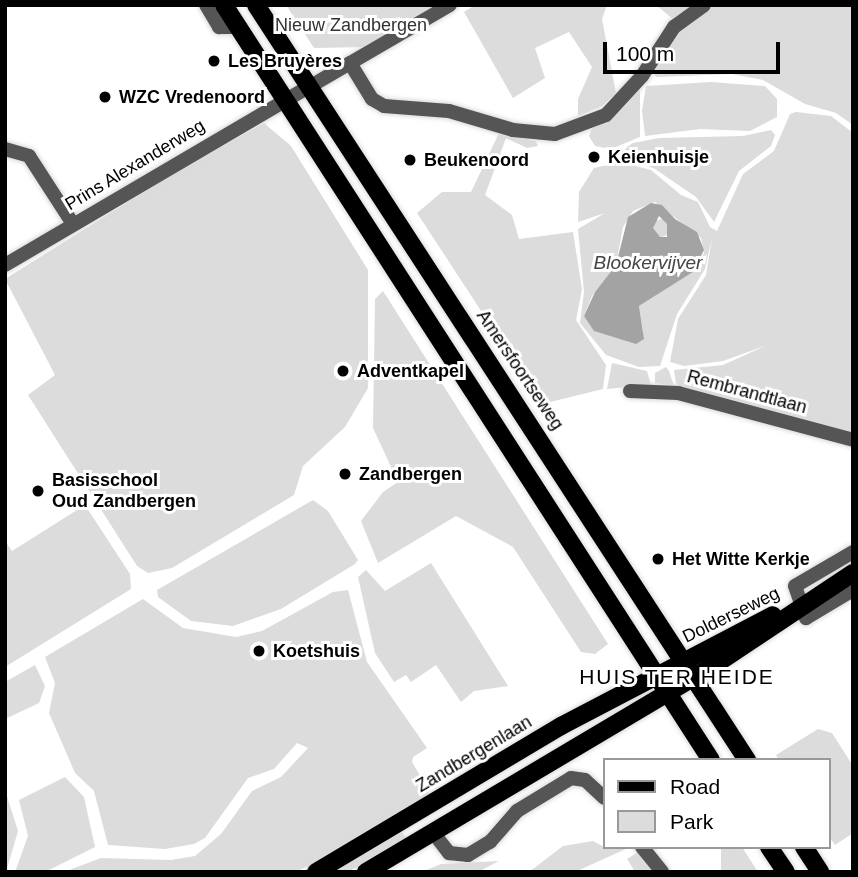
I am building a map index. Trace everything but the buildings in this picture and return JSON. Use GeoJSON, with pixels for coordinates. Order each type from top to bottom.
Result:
{"type":"FeatureCollection","features":[{"type":"Feature","properties":{"kind":"main road"},"geometry":{"type":"LineString","coordinates":[[223,5],[710,758]]}},
{"type":"Feature","properties":{"kind":"main road","name":"Amersfoortseweg"},"geometry":{"type":"LineString","coordinates":[[256,5],[746,758]]}},
{"type":"Feature","properties":{"kind":"main road","name":"Dolderseweg"},"geometry":{"type":"LineString","coordinates":[[656,676],[799,606],[853,573]]}},
{"type":"Feature","properties":{"kind":"main road","name":"Dolderseweg"},"geometry":{"type":"LineString","coordinates":[[667,693],[785,620],[799,606]]}},
{"type":"Feature","properties":{"kind":"main road","name":"Zandbergenlaan"},"geometry":{"type":"LineString","coordinates":[[316,872],[561,726],[656,676]]}},
{"type":"Feature","properties":{"kind":"main road"},"geometry":{"type":"LineString","coordinates":[[366,872],[435,835],[667,693]]}},
{"type":"Feature","properties":{"kind":"main road"},"geometry":{"type":"LineString","coordinates":[[422,810],[435,835]]}},
{"type":"Feature","properties":{"kind":"main road"},"geometry":{"type":"LineString","coordinates":[[770,849],[786,872]]}},
{"type":"Feature","properties":{"kind":"main road"},"geometry":{"type":"LineString","coordinates":[[805,849],[820,872]]}},
{"type":"Feature","properties":{"kind":"street"},"geometry":{"type":"LineString","coordinates":[[206,5],[219,27],[238,27]]}},
{"type":"Feature","properties":{"kind":"street","name":"Prins Alexanderweg"},"geometry":{"type":"LineString","coordinates":[[5,265],[450,5]]}},
{"type":"Feature","properties":{"kind":"street"},"geometry":{"type":"LineString","coordinates":[[350,64],[372,99],[384,106],[449,111],[513,130],[555,134],[606,115],[642,76],[674,27],[704,5]]}},
{"type":"Feature","properties":{"kind":"street"},"geometry":{"type":"LineString","coordinates":[[5,149],[29,156],[74,224]]}},
{"type":"Feature","properties":{"kind":"street","name":"Rembrandtlaan"},"geometry":{"type":"LineString","coordinates":[[630,391],[678,393],[853,440]]}},
{"type":"Feature","properties":{"kind":"street","name":"Dolderseweg"},"geometry":{"type":"LineString","coordinates":[[853,552],[795,586],[799,606],[806,618],[853,590]]}},
{"type":"Feature","properties":{"kind":"street"},"geometry":{"type":"LineString","coordinates":[[435,835],[449,853],[468,855],[490,842],[517,811],[571,778],[585,780],[602,796]]}},
{"type":"Feature","properties":{"kind":"street"},"geometry":{"type":"LineString","coordinates":[[644,849],[662,872]]}},
{"type":"Feature","properties":{"kind":"green space","name":"Nieuw Zandbergen"},"geometry":{"type":"Polygon","coordinates":[[[286,5],[441,5],[366,47],[314,48],[286,5]]]}},
{"type":"Feature","properties":{"kind":"green space"},"geometry":{"type":"Polygon","coordinates":[[[475,5],[607,5],[602,19],[616,93],[602,106],[578,116],[578,99],[592,67],[569,32],[535,48],[545,78],[513,98],[464,12],[475,5]]]}},
{"type":"Feature","properties":{"kind":"green space"},"geometry":{"type":"Polygon","coordinates":[[[656,5],[687,5],[689,7],[674,20],[656,5]]]}},
{"type":"Feature","properties":{"kind":"green space"},"geometry":{"type":"Polygon","coordinates":[[[712,5],[853,5],[853,125],[836,113],[805,104],[763,80],[732,74],[656,77],[651,70],[671,38],[712,5]]]}},
{"type":"Feature","properties":{"kind":"green space"},"geometry":{"type":"Polygon","coordinates":[[[711,82],[765,86],[777,99],[777,117],[750,131],[700,129],[645,136],[642,111],[646,86],[711,82]]]}},
{"type":"Feature","properties":{"kind":"green space"},"geometry":{"type":"Polygon","coordinates":[[[640,88],[640,137],[611,149],[595,146],[589,136],[592,129],[620,111],[640,88]]]}},
{"type":"Feature","properties":{"kind":"green space"},"geometry":{"type":"Polygon","coordinates":[[[796,112],[831,116],[853,133],[853,434],[680,389],[674,370],[723,365],[765,346],[723,361],[684,366],[670,362],[678,319],[706,275],[712,238],[705,269],[677,314],[660,366],[639,367],[606,355],[580,323],[584,292],[578,229],[605,213],[578,222],[579,192],[594,168],[621,162],[651,170],[681,195],[698,202],[710,227],[717,231],[743,174],[774,151],[790,114],[796,112]],[[655,202],[633,211],[623,227],[616,265],[592,296],[584,316],[636,344],[643,331],[639,306],[693,272],[704,253],[701,238],[655,202]]]}},
{"type":"Feature","properties":{"kind":"green space"},"geometry":{"type":"Polygon","coordinates":[[[264,123],[291,146],[368,270],[368,388],[345,427],[303,466],[294,495],[172,568],[148,573],[137,566],[28,395],[55,375],[5,279],[176,172],[264,123]]]}},
{"type":"Feature","properties":{"kind":"green space"},"geometry":{"type":"Polygon","coordinates":[[[771,130],[775,135],[771,146],[739,171],[714,222],[696,197],[655,169],[618,153],[633,143],[659,138],[743,136],[771,130]]]}},
{"type":"Feature","properties":{"kind":"green space"},"geometry":{"type":"Polygon","coordinates":[[[499,133],[536,141],[538,146],[527,148],[506,138],[485,195],[512,215],[519,239],[573,232],[582,289],[576,320],[606,365],[603,389],[542,404],[417,213],[442,192],[471,192],[499,133]]]}},
{"type":"Feature","properties":{"kind":"green space"},"geometry":{"type":"Polygon","coordinates":[[[661,219],[667,222],[670,228],[667,234],[661,237],[655,234],[652,228],[655,222],[661,219]]]}},
{"type":"Feature","properties":{"kind":"green space"},"geometry":{"type":"Polygon","coordinates":[[[383,291],[608,644],[595,654],[581,652],[513,547],[456,516],[378,563],[361,521],[383,492],[398,482],[373,428],[375,299],[383,291]]]}},
{"type":"Feature","properties":{"kind":"green space"},"geometry":{"type":"Polygon","coordinates":[[[612,363],[647,371],[651,385],[607,389],[612,363]]]}},
{"type":"Feature","properties":{"kind":"green space"},"geometry":{"type":"Polygon","coordinates":[[[666,367],[674,386],[655,383],[655,373],[666,367]]]}},
{"type":"Feature","properties":{"kind":"green space"},"geometry":{"type":"Polygon","coordinates":[[[313,500],[328,511],[358,560],[355,564],[281,609],[233,626],[191,621],[158,597],[157,590],[313,500]]]}},
{"type":"Feature","properties":{"kind":"green space"},"geometry":{"type":"Polygon","coordinates":[[[85,505],[130,574],[131,589],[5,667],[5,541],[12,551],[85,505]]]}},
{"type":"Feature","properties":{"kind":"green space"},"geometry":{"type":"Polygon","coordinates":[[[431,563],[508,686],[474,691],[461,702],[436,665],[411,682],[406,675],[394,682],[375,653],[358,577],[366,570],[385,591],[431,563]]]}},
{"type":"Feature","properties":{"kind":"green space"},"geometry":{"type":"Polygon","coordinates":[[[348,590],[367,662],[427,748],[413,757],[412,762],[429,791],[427,803],[296,872],[64,872],[101,858],[171,860],[195,856],[221,834],[252,791],[281,777],[308,748],[297,743],[274,769],[248,778],[205,838],[194,844],[165,849],[108,845],[94,791],[75,773],[49,713],[55,683],[45,657],[143,599],[183,628],[236,637],[262,631],[333,592],[348,590]]]}},
{"type":"Feature","properties":{"kind":"green space"},"geometry":{"type":"Polygon","coordinates":[[[35,665],[45,686],[39,703],[5,719],[5,682],[35,665]]]}},
{"type":"Feature","properties":{"kind":"green space"},"geometry":{"type":"Polygon","coordinates":[[[818,729],[832,733],[853,766],[853,833],[835,845],[830,838],[830,758],[778,758],[776,755],[818,729]]]}},
{"type":"Feature","properties":{"kind":"green space"},"geometry":{"type":"Polygon","coordinates":[[[65,777],[84,797],[95,847],[45,872],[15,872],[28,836],[19,800],[65,777]]]}},
{"type":"Feature","properties":{"kind":"green space"},"geometry":{"type":"Polygon","coordinates":[[[5,790],[18,831],[6,872],[5,872],[5,790]]]}},
{"type":"Feature","properties":{"kind":"green space"},"geometry":{"type":"Polygon","coordinates":[[[401,831],[409,841],[347,872],[321,872],[401,831]]]}},
{"type":"Feature","properties":{"kind":"green space"},"geometry":{"type":"Polygon","coordinates":[[[593,841],[602,846],[602,849],[626,849],[575,872],[529,872],[563,846],[593,841]]]}},
{"type":"Feature","properties":{"kind":"green space"},"geometry":{"type":"Polygon","coordinates":[[[721,849],[743,849],[758,872],[721,872],[721,849]]]}},
{"type":"Feature","properties":{"kind":"green space"},"geometry":{"type":"Polygon","coordinates":[[[638,852],[655,872],[635,872],[627,859],[638,852]]]}},
{"type":"Feature","properties":{"kind":"green space"},"geometry":{"type":"Polygon","coordinates":[[[499,861],[478,872],[422,872],[441,864],[499,861]]]}},
{"type":"Feature","properties":{"kind":"water","name":"Blookervijver"},"geometry":{"type":"Polygon","coordinates":[[[651,203],[662,205],[675,219],[697,232],[704,250],[693,272],[639,306],[644,339],[636,344],[594,331],[584,316],[595,292],[616,265],[628,217],[651,203]],[[659,216],[653,228],[660,237],[667,237],[667,224],[659,216]]]}},
{"type":"Feature","properties":{"kind":"place","name":"Les Bruyères"},"geometry":{"type":"Point","coordinates":[214,61]}},
{"type":"Feature","properties":{"kind":"place","name":"WZC Vredenoord"},"geometry":{"type":"Point","coordinates":[105,97]}},
{"type":"Feature","properties":{"kind":"place","name":"Keienhuisje"},"geometry":{"type":"Point","coordinates":[594,157]}},
{"type":"Feature","properties":{"kind":"place","name":"Beukenoord"},"geometry":{"type":"Point","coordinates":[410,160]}},
{"type":"Feature","properties":{"kind":"place","name":"Adventkapel"},"geometry":{"type":"Point","coordinates":[343,371]}},
{"type":"Feature","properties":{"kind":"place","name":"Zandbergen"},"geometry":{"type":"Point","coordinates":[345,474]}},
{"type":"Feature","properties":{"kind":"place","name":"Basisschool Oud Zandbergen"},"geometry":{"type":"Point","coordinates":[38,491]}},
{"type":"Feature","properties":{"kind":"place","name":"Het Witte Kerkje"},"geometry":{"type":"Point","coordinates":[658,559]}},
{"type":"Feature","properties":{"kind":"place","name":"Koetshuis"},"geometry":{"type":"Point","coordinates":[259,651]}},
{"type":"Feature","properties":{"kind":"district","name":"HUIS TER HEIDE"},"geometry":{"type":"Point","coordinates":[677,677]}}]}
